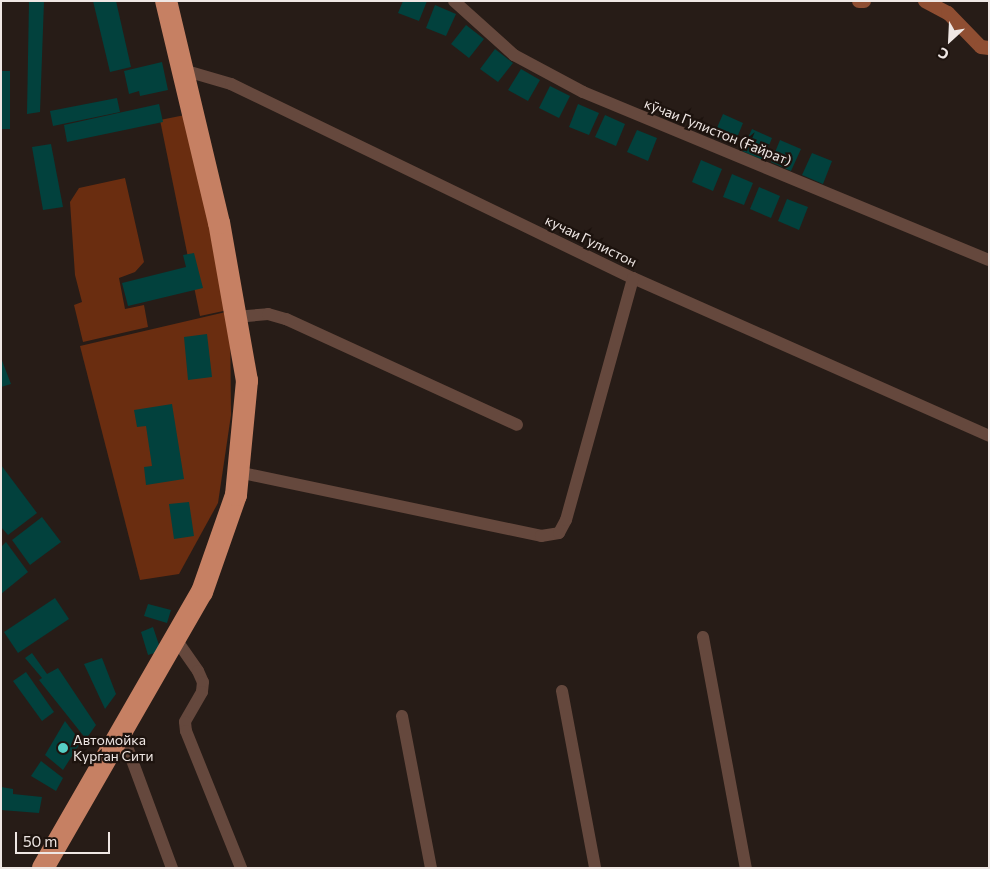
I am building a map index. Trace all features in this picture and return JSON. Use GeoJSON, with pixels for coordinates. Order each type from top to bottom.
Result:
{"type":"FeatureCollection","features":[{"type":"Feature","properties":{"kind":"highway"},"geometry":{"type":"LineString","coordinates":[[43,868],[202,592],[236,495],[247,381],[219,224],[166,1]]}},
{"type":"Feature","properties":{"kind":"street","name":"кӯчаи Гулистон (Ғайрат)"},"geometry":{"type":"LineString","coordinates":[[454,1],[514,55],[583,92],[989,260]]}},
{"type":"Feature","properties":{"kind":"street","name":"кучаи Гулистон"},"geometry":{"type":"LineString","coordinates":[[183,70],[231,84],[633,278],[989,436]]}},
{"type":"Feature","properties":{"kind":"street"},"geometry":{"type":"LineString","coordinates":[[238,472],[541,536],[559,534],[566,520],[633,278]]}},
{"type":"Feature","properties":{"kind":"street"},"geometry":{"type":"LineString","coordinates":[[235,317],[268,314],[286,319],[517,425]]}},
{"type":"Feature","properties":{"kind":"street"},"geometry":{"type":"LineString","coordinates":[[702,637],[746,868]]}},
{"type":"Feature","properties":{"kind":"street"},"geometry":{"type":"LineString","coordinates":[[176,638],[198,670],[203,682],[202,692],[185,722],[186,731],[241,868]]}},
{"type":"Feature","properties":{"kind":"street"},"geometry":{"type":"LineString","coordinates":[[562,691],[595,868]]}},
{"type":"Feature","properties":{"kind":"street"},"geometry":{"type":"LineString","coordinates":[[402,716],[431,868]]}},
{"type":"Feature","properties":{"kind":"street"},"geometry":{"type":"LineString","coordinates":[[122,733],[172,868]]}},
{"type":"Feature","properties":{"kind":"shaded area"},"geometry":{"type":"Polygon","coordinates":[[[185,115],[228,310],[200,316],[160,120],[185,115]]]}},
{"type":"Feature","properties":{"kind":"shaded area"},"geometry":{"type":"Polygon","coordinates":[[[125,178],[144,262],[135,272],[119,278],[125,309],[144,305],[148,327],[83,342],[74,305],[82,302],[75,275],[70,202],[79,188],[125,178]]]}},
{"type":"Feature","properties":{"kind":"shaded area"},"geometry":{"type":"Polygon","coordinates":[[[230,311],[231,415],[218,503],[179,574],[140,580],[80,346],[230,311]]]}},
{"type":"Feature","properties":{"kind":"building"},"geometry":{"type":"Polygon","coordinates":[[[29,1],[44,1],[40,112],[27,114],[29,1]]]}},
{"type":"Feature","properties":{"kind":"building"},"geometry":{"type":"Polygon","coordinates":[[[93,1],[116,1],[131,67],[110,72],[93,1]]]}},
{"type":"Feature","properties":{"kind":"building"},"geometry":{"type":"Polygon","coordinates":[[[403,1],[427,1],[419,21],[398,13],[403,1]]]}},
{"type":"Feature","properties":{"kind":"building"},"geometry":{"type":"Polygon","coordinates":[[[435,5],[456,14],[446,36],[426,28],[435,5]]]}},
{"type":"Feature","properties":{"kind":"building"},"geometry":{"type":"Polygon","coordinates":[[[466,25],[484,39],[469,58],[451,44],[466,25]]]}},
{"type":"Feature","properties":{"kind":"building"},"geometry":{"type":"Polygon","coordinates":[[[495,49],[513,63],[498,82],[480,69],[495,49]]]}},
{"type":"Feature","properties":{"kind":"building"},"geometry":{"type":"Polygon","coordinates":[[[162,62],[168,90],[140,96],[139,91],[129,94],[124,71],[162,62]]]}},
{"type":"Feature","properties":{"kind":"building"},"geometry":{"type":"Polygon","coordinates":[[[521,69],[540,80],[528,101],[508,90],[521,69]]]}},
{"type":"Feature","properties":{"kind":"building"},"geometry":{"type":"Polygon","coordinates":[[[1,71],[10,71],[10,129],[1,129],[1,71]]]}},
{"type":"Feature","properties":{"kind":"building"},"geometry":{"type":"Polygon","coordinates":[[[550,86],[570,96],[559,118],[539,108],[550,86]]]}},
{"type":"Feature","properties":{"kind":"building"},"geometry":{"type":"Polygon","coordinates":[[[117,98],[120,112],[53,126],[50,111],[117,98]]]}},
{"type":"Feature","properties":{"kind":"building"},"geometry":{"type":"Polygon","coordinates":[[[159,104],[163,122],[67,142],[64,125],[159,104]]]}},
{"type":"Feature","properties":{"kind":"building"},"geometry":{"type":"Polygon","coordinates":[[[578,104],[599,113],[589,135],[569,127],[578,104]]]}},
{"type":"Feature","properties":{"kind":"building"},"geometry":{"type":"Polygon","coordinates":[[[723,114],[743,123],[734,145],[713,137],[723,114]]]}},
{"type":"Feature","properties":{"kind":"building"},"geometry":{"type":"Polygon","coordinates":[[[605,115],[625,124],[616,146],[595,137],[605,115]]]}},
{"type":"Feature","properties":{"kind":"building"},"geometry":{"type":"Polygon","coordinates":[[[752,129],[772,138],[763,160],[742,151],[752,129]]]}},
{"type":"Feature","properties":{"kind":"building"},"geometry":{"type":"Polygon","coordinates":[[[637,130],[657,138],[648,161],[627,152],[637,130]]]}},
{"type":"Feature","properties":{"kind":"building"},"geometry":{"type":"Polygon","coordinates":[[[780,140],[801,149],[791,171],[771,162],[780,140]]]}},
{"type":"Feature","properties":{"kind":"building"},"geometry":{"type":"Polygon","coordinates":[[[51,144],[63,207],[43,210],[32,147],[51,144]]]}},
{"type":"Feature","properties":{"kind":"building"},"geometry":{"type":"Polygon","coordinates":[[[812,153],[832,161],[823,184],[802,175],[812,153]]]}},
{"type":"Feature","properties":{"kind":"building"},"geometry":{"type":"Polygon","coordinates":[[[701,160],[722,169],[713,191],[692,182],[701,160]]]}},
{"type":"Feature","properties":{"kind":"building"},"geometry":{"type":"Polygon","coordinates":[[[732,174],[753,183],[744,205],[723,197],[732,174]]]}},
{"type":"Feature","properties":{"kind":"building"},"geometry":{"type":"Polygon","coordinates":[[[759,187],[780,196],[771,218],[750,209],[759,187]]]}},
{"type":"Feature","properties":{"kind":"building"},"geometry":{"type":"Polygon","coordinates":[[[787,199],[808,207],[799,230],[778,221],[787,199]]]}},
{"type":"Feature","properties":{"kind":"building"},"geometry":{"type":"Polygon","coordinates":[[[194,253],[203,288],[128,306],[122,283],[186,267],[183,255],[194,253]]]}},
{"type":"Feature","properties":{"kind":"building"},"geometry":{"type":"Polygon","coordinates":[[[207,334],[212,377],[188,380],[184,337],[207,334]]]}},
{"type":"Feature","properties":{"kind":"building"},"geometry":{"type":"Polygon","coordinates":[[[1,358],[11,384],[1,387],[1,358]]]}},
{"type":"Feature","properties":{"kind":"building"},"geometry":{"type":"Polygon","coordinates":[[[172,404],[184,479],[146,485],[144,467],[152,466],[146,426],[137,427],[134,410],[172,404]]]}},
{"type":"Feature","properties":{"kind":"building"},"geometry":{"type":"Polygon","coordinates":[[[1,465],[37,513],[8,535],[1,527],[1,465]]]}},
{"type":"Feature","properties":{"kind":"building"},"geometry":{"type":"Polygon","coordinates":[[[189,502],[194,536],[174,539],[169,504],[189,502]]]}},
{"type":"Feature","properties":{"kind":"building"},"geometry":{"type":"Polygon","coordinates":[[[42,517],[61,542],[30,565],[12,540],[42,517]]]}},
{"type":"Feature","properties":{"kind":"building"},"geometry":{"type":"Polygon","coordinates":[[[6,542],[28,572],[1,594],[1,547],[6,542]]]}},
{"type":"Feature","properties":{"kind":"building"},"geometry":{"type":"Polygon","coordinates":[[[55,598],[69,619],[18,653],[4,632],[55,598]]]}},
{"type":"Feature","properties":{"kind":"building"},"geometry":{"type":"Polygon","coordinates":[[[148,604],[171,610],[167,623],[144,616],[148,604]]]}},
{"type":"Feature","properties":{"kind":"building"},"geometry":{"type":"Polygon","coordinates":[[[153,627],[161,651],[148,655],[141,632],[153,627]]]}},
{"type":"Feature","properties":{"kind":"building"},"geometry":{"type":"Polygon","coordinates":[[[32,653],[47,674],[58,668],[96,725],[86,739],[39,680],[42,678],[25,658],[32,653]]]}},
{"type":"Feature","properties":{"kind":"building"},"geometry":{"type":"Polygon","coordinates":[[[102,658],[116,694],[105,709],[84,664],[102,658]]]}},
{"type":"Feature","properties":{"kind":"building"},"geometry":{"type":"Polygon","coordinates":[[[26,672],[54,712],[42,721],[13,681],[26,672]]]}},
{"type":"Feature","properties":{"kind":"building","name":"Автомойка Курган Сити"},"geometry":{"type":"Polygon","coordinates":[[[65,721],[81,742],[63,770],[45,755],[65,721]]]}},
{"type":"Feature","properties":{"kind":"building"},"geometry":{"type":"Polygon","coordinates":[[[41,761],[63,778],[56,791],[31,776],[41,761]]]}},
{"type":"Feature","properties":{"kind":"building"},"geometry":{"type":"Polygon","coordinates":[[[1,787],[13,789],[13,794],[42,797],[39,813],[1,810],[1,787]]]}},
{"type":"Feature","properties":{"kind":"waterway"},"geometry":{"type":"LineString","coordinates":[[859,1],[864,1]]}},
{"type":"Feature","properties":{"kind":"waterway"},"geometry":{"type":"LineString","coordinates":[[925,1],[948,13],[981,47],[989,48]]}},
{"type":"Feature","properties":{"kind":"place","name":"Автомойка Курган Сити"},"geometry":{"type":"Point","coordinates":[63,748]}}]}
